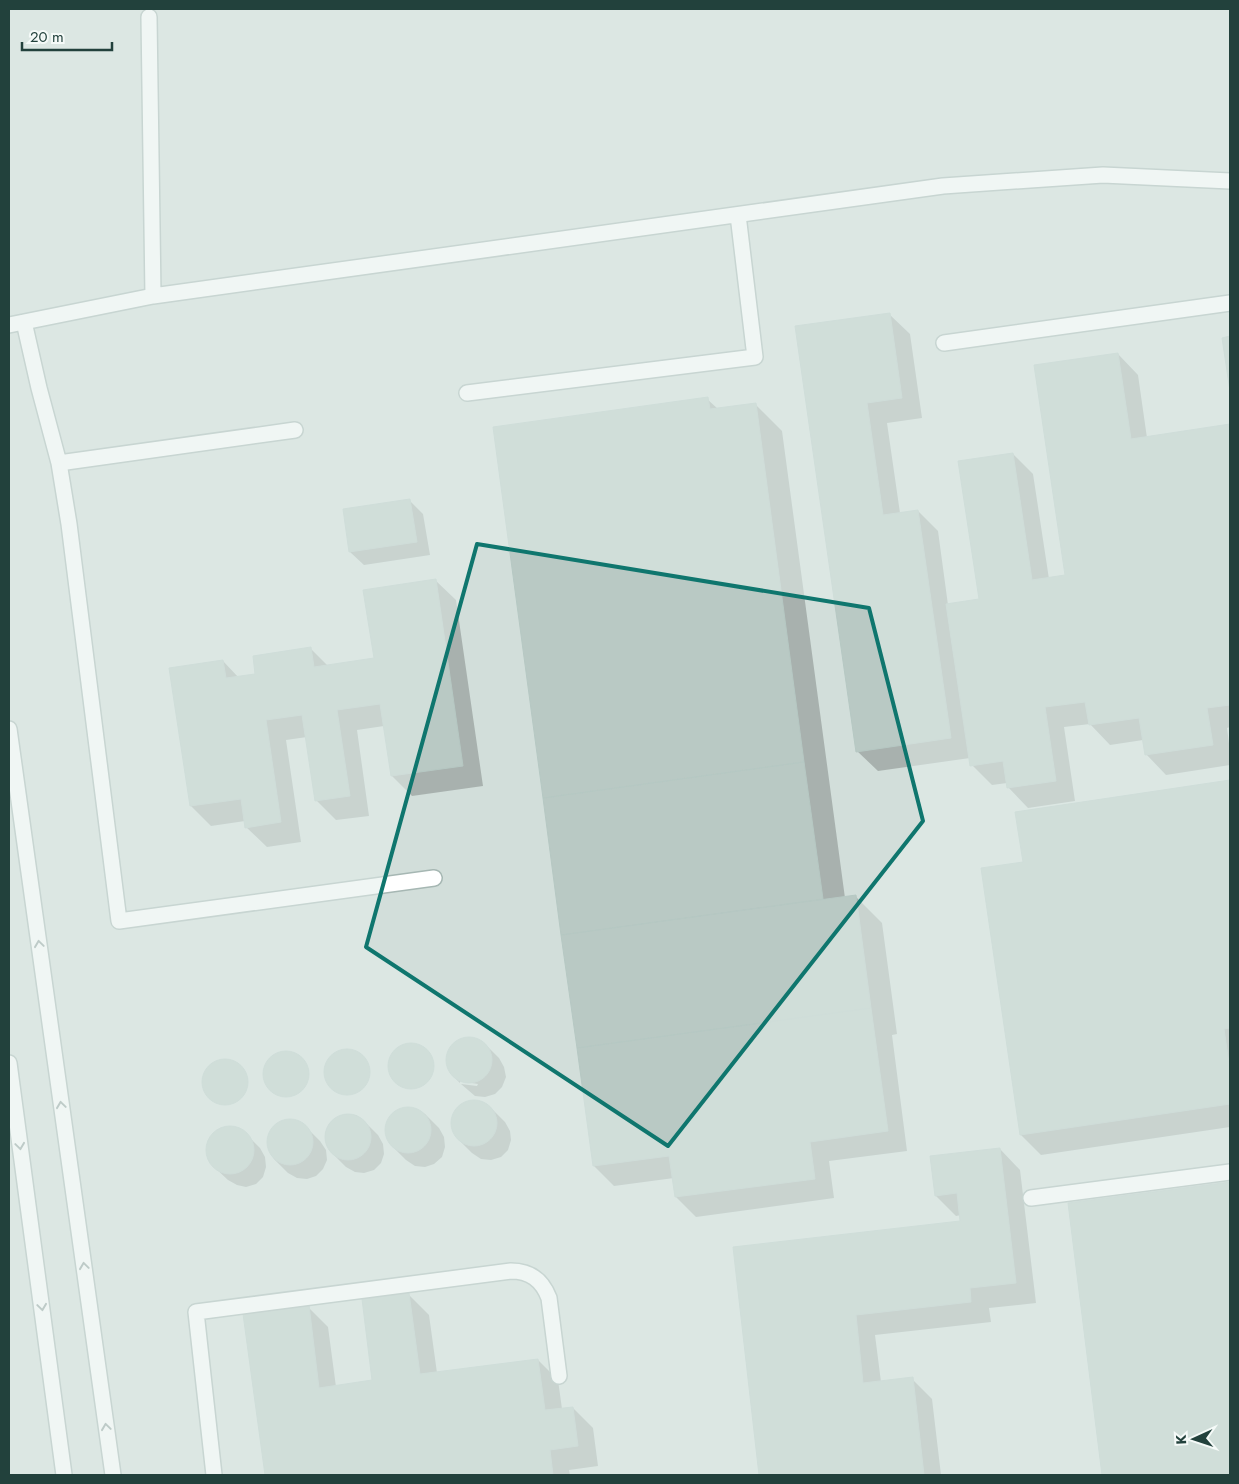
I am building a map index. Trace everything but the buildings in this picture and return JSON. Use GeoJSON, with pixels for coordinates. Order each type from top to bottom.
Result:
{"type":"FeatureCollection","features":[{"type":"Feature","properties":{"kind":"street"},"geometry":{"type":"LineString","coordinates":[[149,17],[153,296]]}},
{"type":"Feature","properties":{"kind":"street"},"geometry":{"type":"LineString","coordinates":[[9,325],[153,296],[943,186],[1103,175],[1230,180]]}},
{"type":"Feature","properties":{"kind":"street"},"geometry":{"type":"LineString","coordinates":[[467,393],[755,357],[738,215]]}},
{"type":"Feature","properties":{"kind":"street"},"geometry":{"type":"LineString","coordinates":[[944,343],[1230,303]]}},
{"type":"Feature","properties":{"kind":"street"},"geometry":{"type":"LineString","coordinates":[[24,322],[59,463],[69,524],[119,921],[434,878]]}},
{"type":"Feature","properties":{"kind":"street"},"geometry":{"type":"LineString","coordinates":[[59,463],[295,430]]}},
{"type":"Feature","properties":{"kind":"street"},"geometry":{"type":"LineString","coordinates":[[9,729],[113,1475]]}},
{"type":"Feature","properties":{"kind":"street"},"geometry":{"type":"LineString","coordinates":[[9,1063],[64,1475]]}},
{"type":"Feature","properties":{"kind":"street"},"geometry":{"type":"LineString","coordinates":[[1031,1198],[1230,1172]]}},
{"type":"Feature","properties":{"kind":"street"},"geometry":{"type":"LineString","coordinates":[[214,1475],[196,1312],[520,1271],[538,1280],[545,1288],[549,1298],[559,1376]]}},
{"type":"Feature","properties":{"kind":"highlighted area"},"geometry":{"type":"Polygon","coordinates":[[[477,544],[869,608],[923,821],[668,1146],[366,947],[477,544]]]}},
{"type":"Feature","properties":{"kind":"shaded area"},"geometry":{"type":"Polygon","coordinates":[[[9,9],[1230,9],[1230,1475],[9,1475],[9,9]]]}}]}
